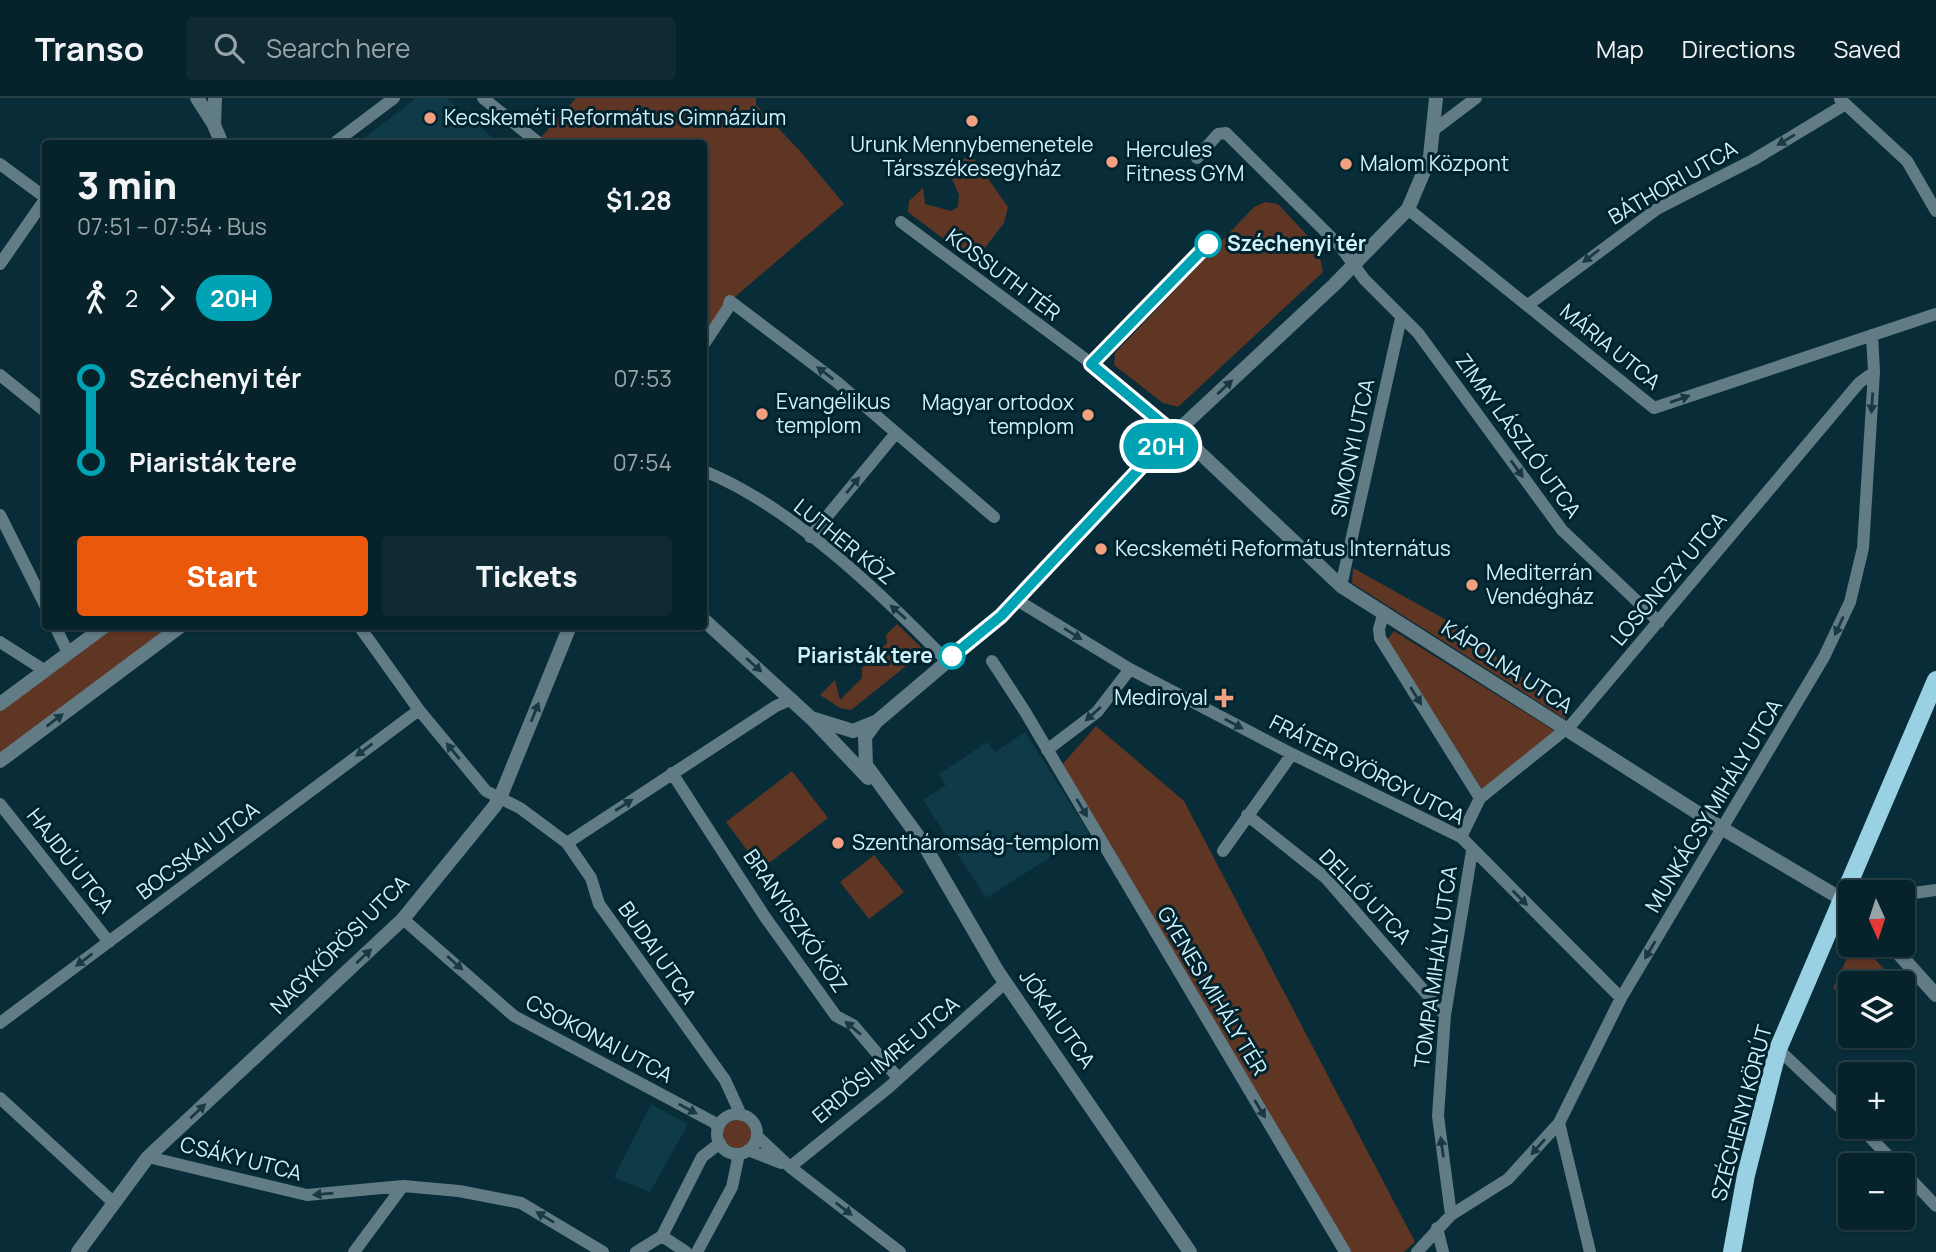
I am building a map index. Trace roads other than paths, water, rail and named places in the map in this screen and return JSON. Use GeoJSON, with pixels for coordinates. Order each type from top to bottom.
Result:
{"type":"FeatureCollection","features":[{"type":"Feature","properties":{"kind":"main road","name":"SZÉCHENYI KÖRÚT"},"geometry":{"type":"LineString","coordinates":[[1855,880],[1936,680]]}},
{"type":"Feature","properties":{"kind":"main road","name":"SZÉCHENYI KÖRÚT"},"geometry":{"type":"LineString","coordinates":[[1732,1252],[1746,1175],[1778,1049],[1838,919]]}},
{"type":"Feature","properties":{"kind":"street"},"geometry":{"type":"LineString","coordinates":[[197,98],[220,140]]}},
{"type":"Feature","properties":{"kind":"street"},"geometry":{"type":"LineString","coordinates":[[214,125],[215,98]]}},
{"type":"Feature","properties":{"kind":"street"},"geometry":{"type":"LineString","coordinates":[[338,140],[394,98]]}},
{"type":"Feature","properties":{"kind":"street"},"geometry":{"type":"LineString","coordinates":[[483,98],[535,140]]}},
{"type":"Feature","properties":{"kind":"street"},"geometry":{"type":"LineString","coordinates":[[895,807],[864,758],[865,737],[876,722],[1001,616],[1159,448],[1354,266],[1408,209],[1427,168],[1435,129],[1436,98]]}},
{"type":"Feature","properties":{"kind":"street"},"geometry":{"type":"LineString","coordinates":[[1435,129],[1476,98]]}},
{"type":"Feature","properties":{"kind":"street"},"geometry":{"type":"LineString","coordinates":[[1842,101],[1907,161],[1936,211]]}},
{"type":"Feature","properties":{"kind":"street","name":"BÁTHORI UTCA"},"geometry":{"type":"LineString","coordinates":[[1528,304],[1657,209],[1753,160],[1842,101]]}},
{"type":"Feature","properties":{"kind":"street","name":"ZIMAY LÁSZLÓ UTCA"},"geometry":{"type":"LineString","coordinates":[[1197,158],[1218,134],[1226,133],[1233,138],[1340,246],[1354,266],[1418,333],[1562,530],[1659,622]]}},
{"type":"Feature","properties":{"kind":"street"},"geometry":{"type":"LineString","coordinates":[[0,164],[42,195]]}},
{"type":"Feature","properties":{"kind":"street"},"geometry":{"type":"LineString","coordinates":[[0,264],[42,204]]}},
{"type":"Feature","properties":{"kind":"street","name":"MÁRIA UTCA"},"geometry":{"type":"LineString","coordinates":[[1408,209],[1654,408],[1936,314]]}},
{"type":"Feature","properties":{"kind":"street","name":"KOSSUTH TÉR"},"geometry":{"type":"LineString","coordinates":[[901,222],[1084,358],[1176,435]]}},
{"type":"Feature","properties":{"kind":"street"},"geometry":{"type":"LineString","coordinates":[[707,340],[730,301],[837,382],[994,517]]}},
{"type":"Feature","properties":{"kind":"street","name":"SIMONYI UTCA"},"geometry":{"type":"LineString","coordinates":[[1341,586],[1401,318]]}},
{"type":"Feature","properties":{"kind":"street","name":"MUNKÁCSY MIHÁLY UTCA"},"geometry":{"type":"LineString","coordinates":[[1417,1252],[1451,1215],[1508,1179],[1559,1123],[1621,998],[1824,657],[1850,603],[1863,548],[1874,372],[1872,335]]}},
{"type":"Feature","properties":{"kind":"street","name":"LOSONCZY UTCA"},"geometry":{"type":"LineString","coordinates":[[1480,798],[1565,730],[1659,622],[1858,383],[1874,372]]}},
{"type":"Feature","properties":{"kind":"street"},"geometry":{"type":"LineString","coordinates":[[0,375],[42,409]]}},
{"type":"Feature","properties":{"kind":"street"},"geometry":{"type":"LineString","coordinates":[[810,537],[896,433]]}},
{"type":"Feature","properties":{"kind":"street","name":"KÁPOLNA UTCA"},"geometry":{"type":"LineString","coordinates":[[1176,435],[1198,451],[1341,586],[1723,829],[1838,897]]}},
{"type":"Feature","properties":{"kind":"street","name":"LUTHER KÖZ"},"geometry":{"type":"LineString","coordinates":[[707,472],[741,486],[810,537],[901,614],[946,660]]}},
{"type":"Feature","properties":{"kind":"street"},"geometry":{"type":"LineString","coordinates":[[0,514],[42,599]]}},
{"type":"Feature","properties":{"kind":"street"},"geometry":{"type":"LineString","coordinates":[[1017,600],[1130,669],[1097,712],[1047,750]]}},
{"type":"Feature","properties":{"kind":"street"},"geometry":{"type":"LineString","coordinates":[[1384,612],[1379,629],[1380,638],[1480,798],[1461,837]]}},
{"type":"Feature","properties":{"kind":"street"},"geometry":{"type":"LineString","coordinates":[[707,623],[792,699],[895,807]]}},
{"type":"Feature","properties":{"kind":"street"},"geometry":{"type":"LineString","coordinates":[[57,630],[68,653]]}},
{"type":"Feature","properties":{"kind":"street"},"geometry":{"type":"LineString","coordinates":[[0,704],[100,630]]}},
{"type":"Feature","properties":{"kind":"street"},"geometry":{"type":"LineString","coordinates":[[0,761],[176,630]]}},
{"type":"Feature","properties":{"kind":"street","name":"BUDAI UTCA"},"geometry":{"type":"LineString","coordinates":[[362,630],[419,710],[486,791],[520,808],[567,843],[591,878],[599,904],[724,1080],[741,1115]]}},
{"type":"Feature","properties":{"kind":"street","name":"NAGYKŐRÖSI UTCA"},"geometry":{"type":"LineString","coordinates":[[78,1252],[148,1157],[403,919],[500,798],[568,630]]}},
{"type":"Feature","properties":{"kind":"street"},"geometry":{"type":"LineString","coordinates":[[0,642],[44,670]]}},
{"type":"Feature","properties":{"kind":"street","name":"GYENES MIHÁLY TÉR"},"geometry":{"type":"LineString","coordinates":[[992,661],[1345,1252]]}},
{"type":"Feature","properties":{"kind":"street","name":"FRÁTER GYÖRGY UTCA"},"geometry":{"type":"LineString","coordinates":[[1130,669],[1292,754],[1461,837],[1621,998]]}},
{"type":"Feature","properties":{"kind":"street"},"geometry":{"type":"LineString","coordinates":[[567,843],[776,706],[792,699]]}},
{"type":"Feature","properties":{"kind":"street","name":"BOCSKAI UTCA"},"geometry":{"type":"LineString","coordinates":[[0,1023],[419,710]]}},
{"type":"Feature","properties":{"kind":"street"},"geometry":{"type":"LineString","coordinates":[[811,718],[853,731],[876,722]]}},
{"type":"Feature","properties":{"kind":"street"},"geometry":{"type":"LineString","coordinates":[[1223,851],[1292,754]]}},
{"type":"Feature","properties":{"kind":"street","name":"BRANYISZKÓ KÖZ"},"geometry":{"type":"LineString","coordinates":[[673,773],[765,917],[836,1016],[853,1025],[898,1079]]}},
{"type":"Feature","properties":{"kind":"street","name":"HAJDÚ UTCA"},"geometry":{"type":"LineString","coordinates":[[0,804],[109,942]]}},
{"type":"Feature","properties":{"kind":"street","name":"JÓKAI UTCA"},"geometry":{"type":"LineString","coordinates":[[895,807],[923,843],[1006,982],[1190,1252]]}},
{"type":"Feature","properties":{"kind":"street","name":"DELLŐ UTCA"},"geometry":{"type":"LineString","coordinates":[[1247,816],[1326,878],[1445,1015]]}},
{"type":"Feature","properties":{"kind":"street","name":"TOMPA MIHÁLY UTCA"},"geometry":{"type":"LineString","coordinates":[[1451,1215],[1438,1116],[1445,1015],[1472,850]]}},
{"type":"Feature","properties":{"kind":"street"},"geometry":{"type":"LineString","coordinates":[[1915,893],[1936,890]]}},
{"type":"Feature","properties":{"kind":"street","name":"CSOKONAI UTCA"},"geometry":{"type":"LineString","coordinates":[[403,919],[514,1016],[715,1123],[719,1136]]}},
{"type":"Feature","properties":{"kind":"street"},"geometry":{"type":"LineString","coordinates":[[1902,957],[1936,995]]}},
{"type":"Feature","properties":{"kind":"street","name":"ERDŐSI IMRE UTCA"},"geometry":{"type":"LineString","coordinates":[[790,1167],[898,1079],[1006,982]]}},
{"type":"Feature","properties":{"kind":"street"},"geometry":{"type":"LineString","coordinates":[[1778,1049],[1838,1106]]}},
{"type":"Feature","properties":{"kind":"street"},"geometry":{"type":"LineString","coordinates":[[0,1098],[114,1203]]}},
{"type":"Feature","properties":{"kind":"street"},"geometry":{"type":"LineString","coordinates":[[636,1252],[662,1236],[702,1157],[719,1136],[727,1117],[741,1115],[751,1120],[757,1136],[790,1167],[900,1252]]}},
{"type":"Feature","properties":{"kind":"street"},"geometry":{"type":"LineString","coordinates":[[1559,1123],[1590,1252]]}},
{"type":"Feature","properties":{"kind":"street"},"geometry":{"type":"LineString","coordinates":[[719,1136],[727,1151],[743,1152],[790,1167]]}},
{"type":"Feature","properties":{"kind":"street"},"geometry":{"type":"LineString","coordinates":[[698,1252],[732,1186],[743,1152],[757,1136]]}},
{"type":"Feature","properties":{"kind":"street"},"geometry":{"type":"LineString","coordinates":[[1872,1139],[1885,1153]]}},
{"type":"Feature","properties":{"kind":"street","name":"CSÁKY UTCA"},"geometry":{"type":"LineString","coordinates":[[148,1157],[307,1195],[403,1186],[459,1191],[521,1203],[603,1252]]}},
{"type":"Feature","properties":{"kind":"street"},"geometry":{"type":"LineString","coordinates":[[1915,1184],[1936,1206]]}},
{"type":"Feature","properties":{"kind":"street"},"geometry":{"type":"LineString","coordinates":[[354,1252],[403,1186]]}},
{"type":"Feature","properties":{"kind":"street"},"geometry":{"type":"LineString","coordinates":[[1437,1228],[1443,1252]]}},
{"type":"Feature","properties":{"kind":"street"},"geometry":{"type":"LineString","coordinates":[[662,1236],[686,1252]]}},
{"type":"Feature","properties":{"kind":"place","name":"Kecskeméti Református Gimnázium"},"geometry":{"type":"Point","coordinates":[430,118]}},
{"type":"Feature","properties":{"kind":"place","name":"Urunk Mennybemenetele Társszékesegyház"},"geometry":{"type":"Point","coordinates":[972,121]}},
{"type":"Feature","properties":{"kind":"place","name":"Hercules Fitness GYM"},"geometry":{"type":"Point","coordinates":[1112,162]}},
{"type":"Feature","properties":{"kind":"place","name":"Malom Központ"},"geometry":{"type":"Point","coordinates":[1346,164]}},
{"type":"Feature","properties":{"kind":"place","name":"Széchenyi tér"},"geometry":{"type":"Point","coordinates":[1208,244]}},
{"type":"Feature","properties":{"kind":"place","name":"Evangélikus templom"},"geometry":{"type":"Point","coordinates":[762,414]}},
{"type":"Feature","properties":{"kind":"place","name":"Magyar ortodox templom"},"geometry":{"type":"Point","coordinates":[1088,415]}},
{"type":"Feature","properties":{"kind":"place","name":"Kecskeméti Református Internátus"},"geometry":{"type":"Point","coordinates":[1101,549]}},
{"type":"Feature","properties":{"kind":"place","name":"Mediterrán Vendégház"},"geometry":{"type":"Point","coordinates":[1472,585]}},
{"type":"Feature","properties":{"kind":"place","name":"Piaristák tere"},"geometry":{"type":"Point","coordinates":[952,656]}},
{"type":"Feature","properties":{"kind":"place","name":"Mediroyal"},"geometry":{"type":"Point","coordinates":[1224,698]}},
{"type":"Feature","properties":{"kind":"place","name":"Szentháromság-templom"},"geometry":{"type":"Point","coordinates":[838,843]}}]}
